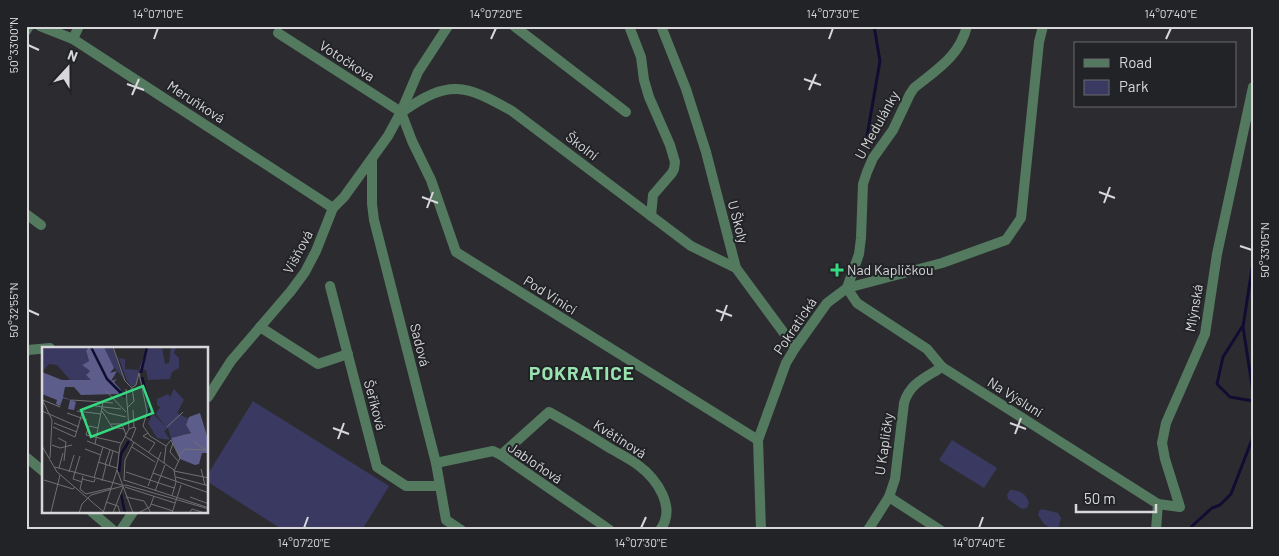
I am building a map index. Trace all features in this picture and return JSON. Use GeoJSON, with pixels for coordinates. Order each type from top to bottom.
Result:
{"type":"FeatureCollection","features":[{"type":"Feature","properties":{"kind":"street"},"geometry":{"type":"LineString","coordinates":[[26,31],[29,26]]}},
{"type":"Feature","properties":{"kind":"street","name":"Meruňková"},"geometry":{"type":"LineString","coordinates":[[40,26],[73,39],[333,208]]}},
{"type":"Feature","properties":{"kind":"street"},"geometry":{"type":"LineString","coordinates":[[73,39],[79,26]]}},
{"type":"Feature","properties":{"kind":"street","name":"Višňová"},"geometry":{"type":"LineString","coordinates":[[209,395],[231,361],[305,272],[316,251],[333,208],[344,197],[388,136],[401,112],[418,72],[448,26]]}},
{"type":"Feature","properties":{"kind":"street"},"geometry":{"type":"LineString","coordinates":[[514,26],[626,112]]}},
{"type":"Feature","properties":{"kind":"street"},"geometry":{"type":"LineString","coordinates":[[629,26],[641,57],[648,97],[670,144],[675,162],[672,173],[653,195],[651,216]]}},
{"type":"Feature","properties":{"kind":"street","name":"U Školy"},"geometry":{"type":"LineString","coordinates":[[662,26],[686,89],[706,152],[736,268],[795,348]]}},
{"type":"Feature","properties":{"kind":"street","name":"U Medulánky"},"geometry":{"type":"LineString","coordinates":[[847,288],[860,254],[863,184],[873,158],[893,130],[914,88],[951,58],[961,44],[966,26]]}},
{"type":"Feature","properties":{"kind":"street","name":"Pokratická"},"geometry":{"type":"LineString","coordinates":[[761,530],[758,440],[782,373],[795,348],[827,303],[847,288],[942,263],[1006,240],[1021,218],[1038,42],[1043,26]]}},
{"type":"Feature","properties":{"kind":"street","name":"Votočkova"},"geometry":{"type":"LineString","coordinates":[[278,33],[401,112]]}},
{"type":"Feature","properties":{"kind":"street","name":"Mlýnská"},"geometry":{"type":"LineString","coordinates":[[1158,504],[1180,507],[1162,443],[1166,423],[1205,334],[1217,254],[1253,87]]}},
{"type":"Feature","properties":{"kind":"street","name":"Školní"},"geometry":{"type":"LineString","coordinates":[[401,112],[423,97],[437,91],[460,89],[473,92],[512,111],[691,246],[736,268]]}},
{"type":"Feature","properties":{"kind":"street","name":"Pod Vinicí"},"geometry":{"type":"LineString","coordinates":[[401,112],[412,141],[431,180],[456,252],[758,440]]}},
{"type":"Feature","properties":{"kind":"street","name":"Sadová"},"geometry":{"type":"LineString","coordinates":[[372,159],[374,220],[436,463],[446,520],[461,530]]}},
{"type":"Feature","properties":{"kind":"street"},"geometry":{"type":"LineString","coordinates":[[26,214],[41,225]]}},
{"type":"Feature","properties":{"kind":"street","name":"Šeříková"},"geometry":{"type":"LineString","coordinates":[[330,286],[377,467],[406,486],[439,486]]}},
{"type":"Feature","properties":{"kind":"street","name":"Na Výsluní"},"geometry":{"type":"LineString","coordinates":[[847,288],[857,303],[927,349],[942,367],[1158,504]]}},
{"type":"Feature","properties":{"kind":"street"},"geometry":{"type":"LineString","coordinates":[[260,327],[318,364],[348,354]]}},
{"type":"Feature","properties":{"kind":"street"},"geometry":{"type":"LineString","coordinates":[[26,352],[42,348]]}},
{"type":"Feature","properties":{"kind":"street","name":"U Kapličky"},"geometry":{"type":"LineString","coordinates":[[868,530],[889,497],[895,478],[904,403],[910,388],[942,367]]}},
{"type":"Feature","properties":{"kind":"street","name":"Květinová"},"geometry":{"type":"LineString","coordinates":[[501,455],[549,412],[638,465],[656,483],[666,503],[668,512],[660,530]]}},
{"type":"Feature","properties":{"kind":"street","name":"Jabloňová"},"geometry":{"type":"LineString","coordinates":[[436,463],[492,452],[501,455],[610,530]]}},
{"type":"Feature","properties":{"kind":"street"},"geometry":{"type":"LineString","coordinates":[[26,457],[42,470]]}},
{"type":"Feature","properties":{"kind":"street"},"geometry":{"type":"LineString","coordinates":[[889,497],[940,530]]}},
{"type":"Feature","properties":{"kind":"street"},"geometry":{"type":"LineString","coordinates":[[1156,530],[1158,504]]}},
{"type":"Feature","properties":{"kind":"street"},"geometry":{"type":"LineString","coordinates":[[94,514],[113,530]]}},
{"type":"Feature","properties":{"kind":"street"},"geometry":{"type":"LineString","coordinates":[[121,530],[132,514]]}},
{"type":"Feature","properties":{"kind":"green space"},"geometry":{"type":"Polygon","coordinates":[[[253,401],[389,486],[362,530],[283,530],[209,483],[209,472],[253,401]]]}},
{"type":"Feature","properties":{"kind":"green space"},"geometry":{"type":"Polygon","coordinates":[[[952,440],[997,468],[984,488],[939,460],[952,440]]]}},
{"type":"Feature","properties":{"kind":"green space"},"geometry":{"type":"Polygon","coordinates":[[[1010,490],[1020,492],[1026,497],[1029,503],[1027,508],[1022,509],[1008,499],[1007,495],[1010,490]]]}},
{"type":"Feature","properties":{"kind":"green space"},"geometry":{"type":"Polygon","coordinates":[[[1042,509],[1058,513],[1061,518],[1059,526],[1053,529],[1044,524],[1038,515],[1042,509]]]}},
{"type":"Feature","properties":{"kind":"waterway"},"geometry":{"type":"LineString","coordinates":[[867,136],[880,61],[874,26]]}},
{"type":"Feature","properties":{"kind":"waterway"},"geometry":{"type":"LineString","coordinates":[[1253,262],[1243,327],[1253,392]]}},
{"type":"Feature","properties":{"kind":"waterway"},"geometry":{"type":"LineString","coordinates":[[1242,327],[1223,357],[1217,384],[1230,397],[1253,401]]}},
{"type":"Feature","properties":{"kind":"waterway"},"geometry":{"type":"LineString","coordinates":[[1191,530],[1192,526],[1212,508],[1220,505],[1231,494],[1253,437]]}},
{"type":"Feature","properties":{"kind":"place","name":"Nad Kapličkou"},"geometry":{"type":"Point","coordinates":[837,270]}},
{"type":"Feature","properties":{"kind":"district","name":"POKRATICE"},"geometry":{"type":"Point","coordinates":[582,373]}}]}
